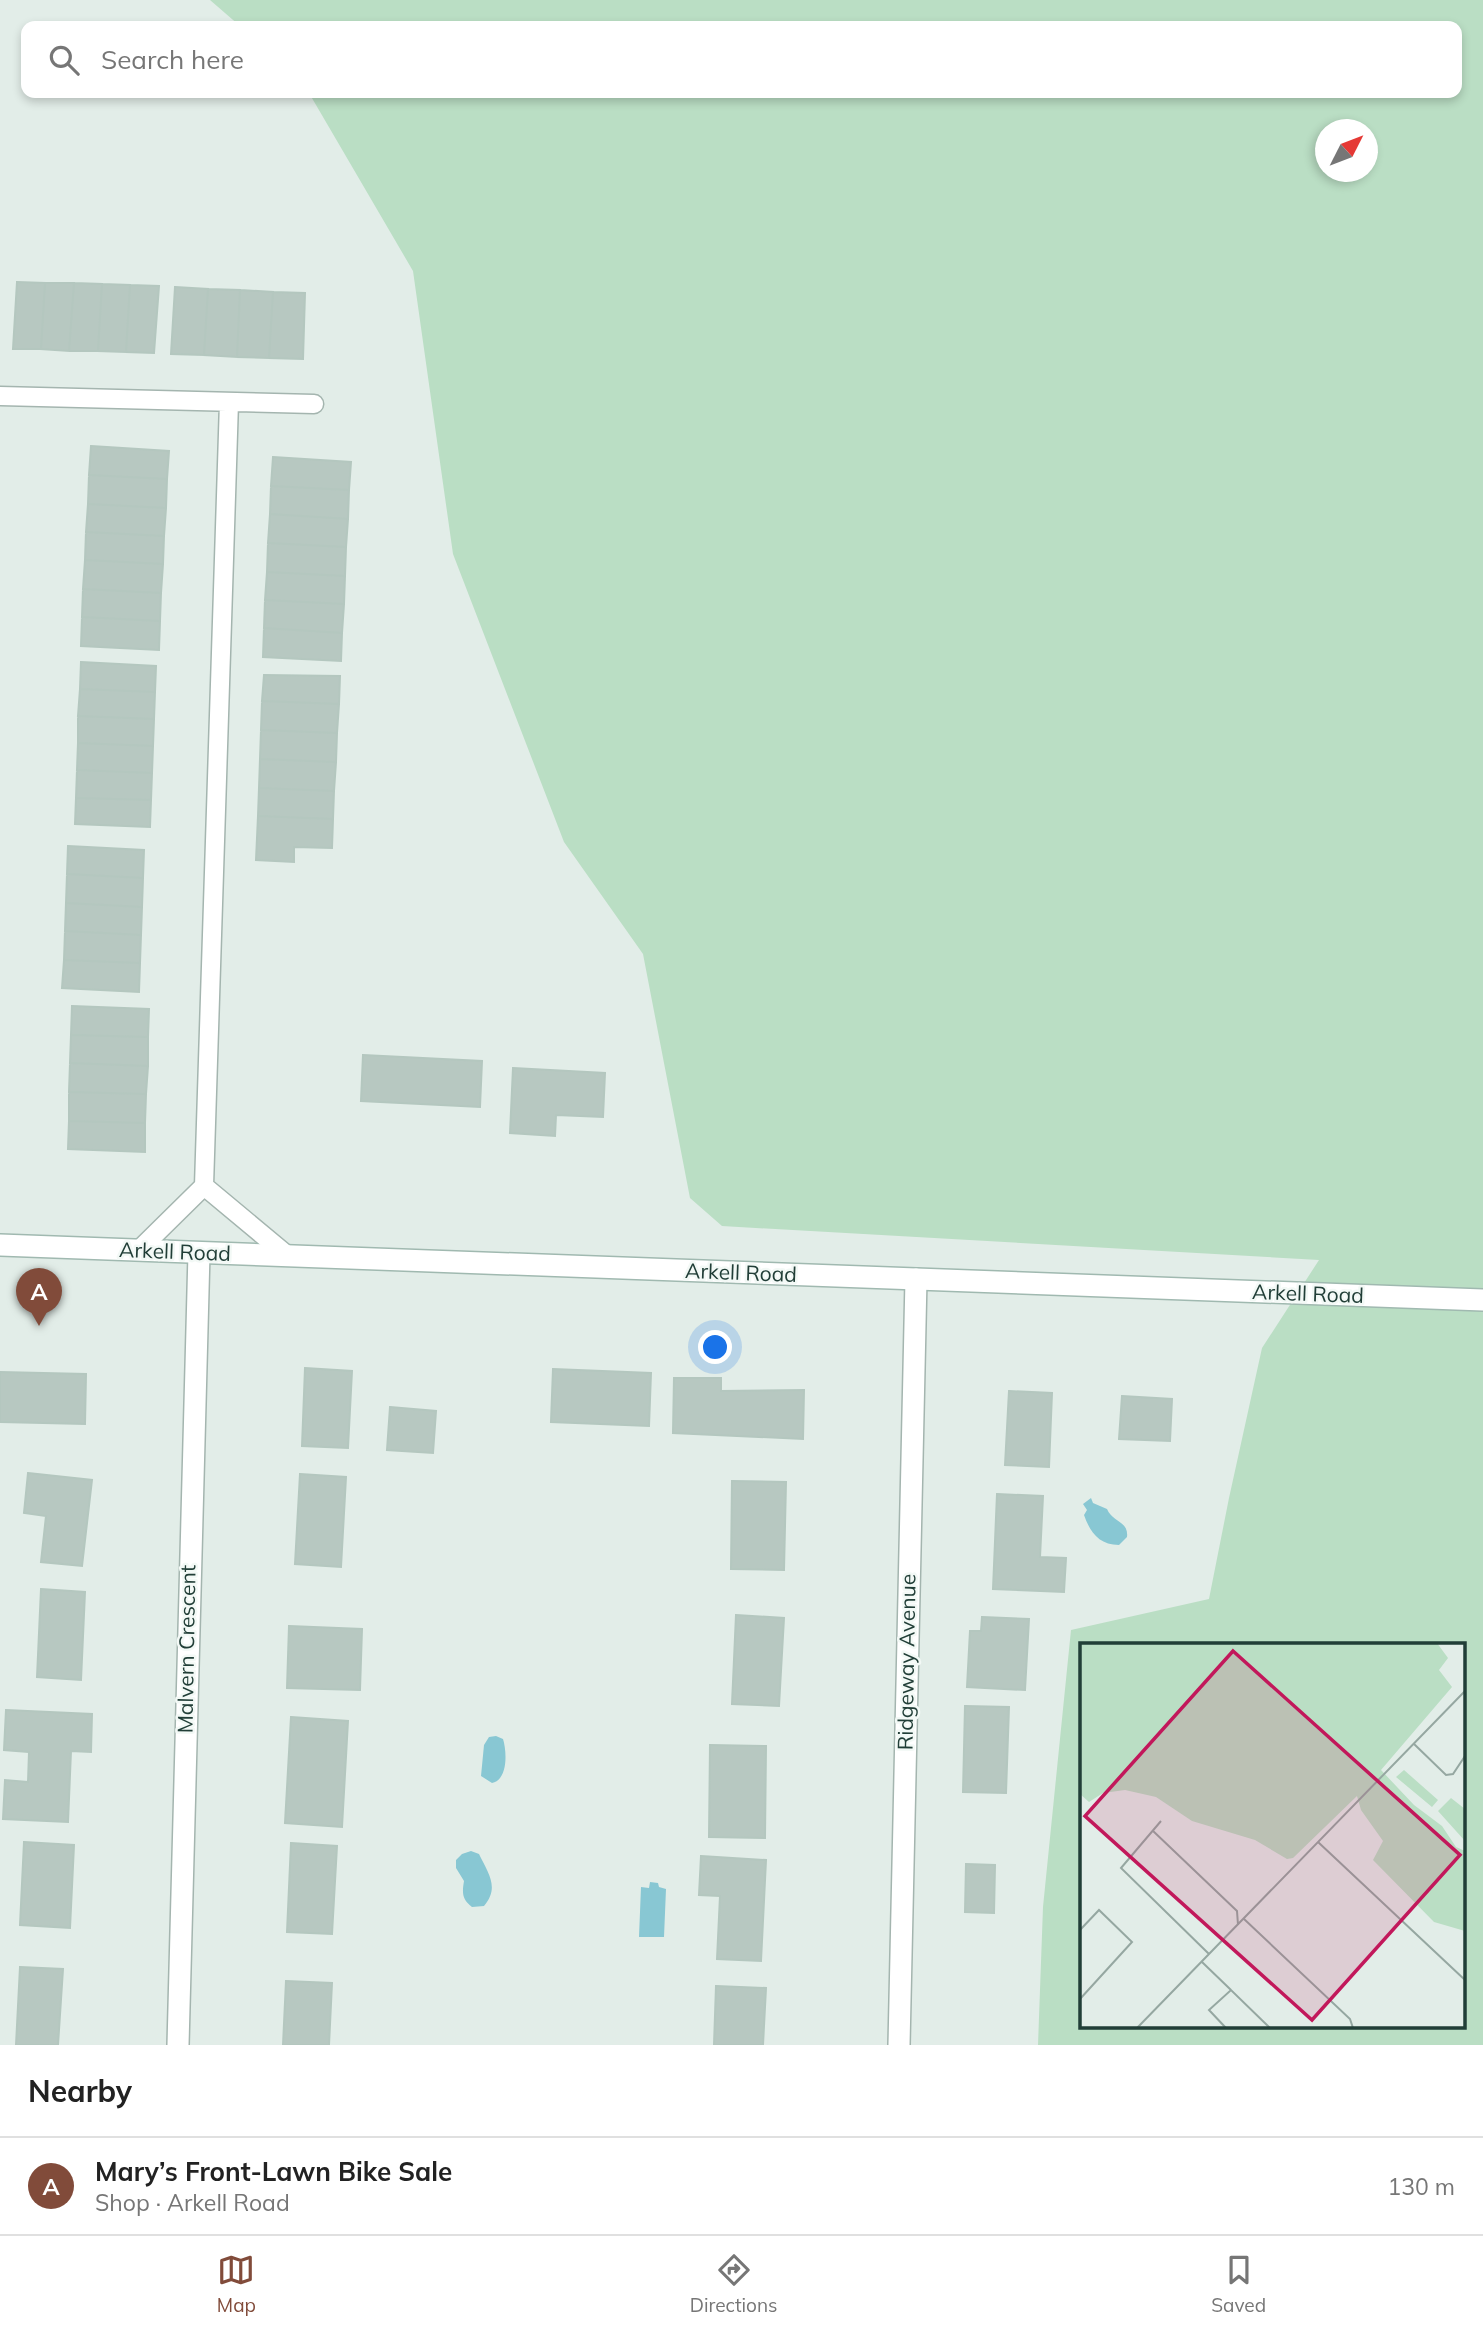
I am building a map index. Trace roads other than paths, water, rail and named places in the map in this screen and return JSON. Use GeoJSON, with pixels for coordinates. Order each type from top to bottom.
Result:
{"type":"FeatureCollection","features":[{"type":"Feature","properties":{"kind":"street","name":"Arkell Road"},"geometry":{"type":"LineString","coordinates":[[0,1245],[1483,1300]]}},
{"type":"Feature","properties":{"kind":"street","name":"Malvern Crescent"},"geometry":{"type":"LineString","coordinates":[[178,2045],[199,1253]]}},
{"type":"Feature","properties":{"kind":"street","name":"Ridgeway Avenue"},"geometry":{"type":"LineString","coordinates":[[900,2045],[916,1279]]}},
{"type":"Feature","properties":{"kind":"lane"},"geometry":{"type":"LineString","coordinates":[[0,396],[314,404]]}},
{"type":"Feature","properties":{"kind":"lane"},"geometry":{"type":"LineString","coordinates":[[138,1251],[204,1186],[229,402]]}},
{"type":"Feature","properties":{"kind":"lane"},"geometry":{"type":"LineString","coordinates":[[204,1186],[288,1256]]}},
{"type":"Feature","properties":{"kind":"water"},"geometry":{"type":"Polygon","coordinates":[[[1091,1498],[1093,1503],[1107,1509],[1125,1528],[1127,1537],[1119,1545],[1101,1540],[1089,1527],[1084,1515],[1087,1510],[1083,1504],[1091,1498]]]}},
{"type":"Feature","properties":{"kind":"water"},"geometry":{"type":"Polygon","coordinates":[[[489,1737],[503,1739],[505,1765],[501,1777],[492,1783],[481,1776],[484,1745],[489,1737]]]}},
{"type":"Feature","properties":{"kind":"water"},"geometry":{"type":"Polygon","coordinates":[[[471,1851],[479,1854],[491,1880],[491,1893],[484,1906],[472,1907],[466,1901],[464,1881],[456,1868],[456,1860],[471,1851]]]}},
{"type":"Feature","properties":{"kind":"water"},"geometry":{"type":"Polygon","coordinates":[[[650,1882],[658,1883],[659,1887],[666,1889],[664,1937],[639,1937],[641,1887],[649,1888],[650,1882]]]}},
{"type":"Feature","properties":{"kind":"place","name":"Mary’s Front-Lawn Bike Sale"},"geometry":{"type":"Point","coordinates":[39,1326]}}]}
